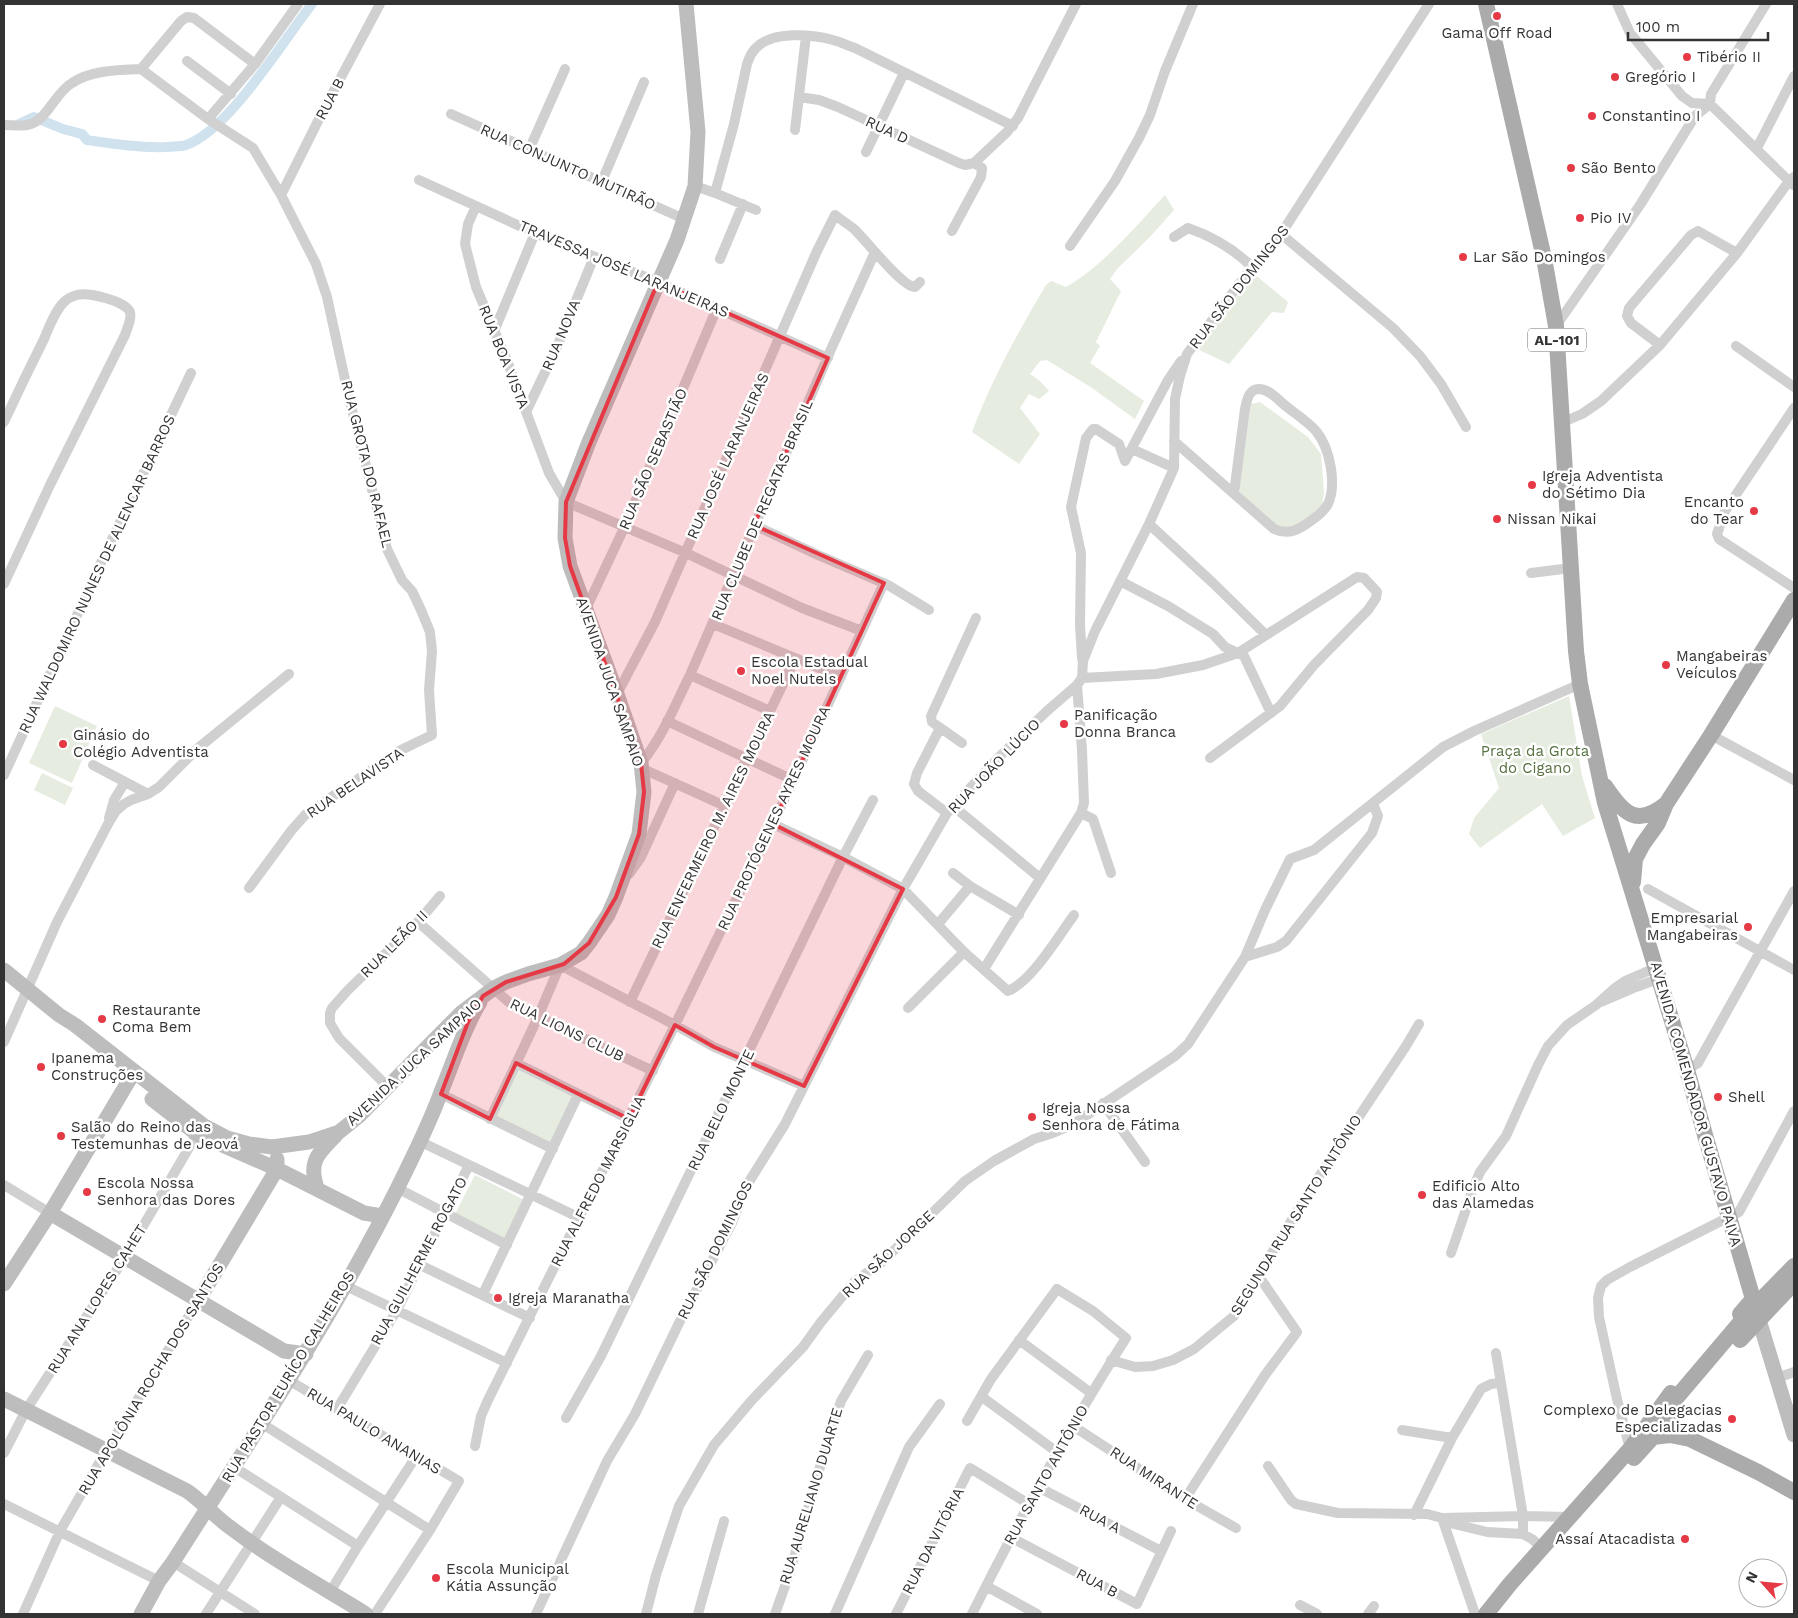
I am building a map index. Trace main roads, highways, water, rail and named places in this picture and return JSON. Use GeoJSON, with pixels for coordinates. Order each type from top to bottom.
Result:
{"type":"FeatureCollection","features":[{"type":"Feature","properties":{"kind":"main road","name":"AVENIDA JUCA SAMPAIO"},"geometry":{"type":"LineString","coordinates":[[131,1076],[204,1126],[227,1138],[272,1147],[310,1142],[339,1132],[359,1116],[461,1013],[489,992],[506,982],[560,965],[581,953],[590,943],[608,915],[640,834],[644,792],[641,766],[618,694],[566,553],[566,502],[589,442],[684,219],[695,186],[698,132],[686,4]]}},
{"type":"Feature","properties":{"kind":"main road","name":"AVENIDA COMENDADOR GUSTAVO PAIVA"},"geometry":{"type":"LineString","coordinates":[[1486,4],[1544,258],[1556,326],[1580,684],[1607,811],[1621,858],[1640,888],[1657,973],[1793,1428]]}},
{"type":"Feature","properties":{"kind":"main road"},"geometry":{"type":"LineString","coordinates":[[1640,888],[1635,859],[1643,844],[1658,823],[1666,804],[1794,600]]}},
{"type":"Feature","properties":{"kind":"main road"},"geometry":{"type":"LineString","coordinates":[[1602,782],[1620,808],[1635,816],[1644,816],[1652,813],[1666,804]]}},
{"type":"Feature","properties":{"kind":"main road","name":"AVENIDA JUCA SAMPAIO"},"geometry":{"type":"LineString","coordinates":[[4,970],[59,1015],[75,1025],[198,1134],[317,1188],[379,1223]]}},
{"type":"Feature","properties":{"kind":"main road","name":"RUA PASTOR EURÍCO CALHEIROS"},"geometry":{"type":"LineString","coordinates":[[141,1614],[159,1581],[293,1375],[346,1286],[397,1188],[441,1094],[468,1022],[489,992]]}},
{"type":"Feature","properties":{"kind":"main road"},"geometry":{"type":"LineString","coordinates":[[435,1038],[448,1040],[457,1052]]}},
{"type":"Feature","properties":{"kind":"main road"},"geometry":{"type":"LineString","coordinates":[[4,1284],[50,1213],[131,1076]]}},
{"type":"Feature","properties":{"kind":"main road"},"geometry":{"type":"LineString","coordinates":[[317,1188],[312,1175],[314,1160],[339,1132]]}},
{"type":"Feature","properties":{"kind":"main road"},"geometry":{"type":"LineString","coordinates":[[272,1147],[276,1156],[277,1169]]}},
{"type":"Feature","properties":{"kind":"main road","name":"RUA APOLÔNIA ROCHA DOS SANTOS"},"geometry":{"type":"LineString","coordinates":[[198,1301],[277,1169]]}},
{"type":"Feature","properties":{"kind":"main road"},"geometry":{"type":"LineString","coordinates":[[50,1213],[284,1352],[293,1360],[293,1375]]}},
{"type":"Feature","properties":{"kind":"main road"},"geometry":{"type":"LineString","coordinates":[[1497,1614],[1653,1438],[1669,1413],[1750,1311],[1794,1266]]}},
{"type":"Feature","properties":{"kind":"main road"},"geometry":{"type":"LineString","coordinates":[[1486,1614],[1630,1449],[1669,1413],[1794,1283]]}},
{"type":"Feature","properties":{"kind":"main road"},"geometry":{"type":"LineString","coordinates":[[1761,1324],[1794,1293]]}},
{"type":"Feature","properties":{"kind":"main road"},"geometry":{"type":"LineString","coordinates":[[1630,1449],[1661,1405],[1753,1299]]}},
{"type":"Feature","properties":{"kind":"main road"},"geometry":{"type":"LineString","coordinates":[[284,1352],[306,1354]]}},
{"type":"Feature","properties":{"kind":"main road"},"geometry":{"type":"LineString","coordinates":[[4,1399],[187,1491],[215,1516],[252,1543],[366,1614]]}},
{"type":"Feature","properties":{"kind":"main road"},"geometry":{"type":"LineString","coordinates":[[1653,1438],[1670,1435],[1690,1439],[1794,1492]]}},
{"type":"Feature","properties":{"kind":"waterway"},"geometry":{"type":"LineString","coordinates":[[17,125],[34,117],[63,129],[82,134],[87,140],[147,147],[186,145],[203,136],[237,104],[312,4]]}},
{"type":"Feature","properties":{"kind":"place","name":"Gama Off Road"},"geometry":{"type":"Point","coordinates":[1497,16]}},
{"type":"Feature","properties":{"kind":"place","name":"Tibério II"},"geometry":{"type":"Point","coordinates":[1687,57]}},
{"type":"Feature","properties":{"kind":"place","name":"Gregório I"},"geometry":{"type":"Point","coordinates":[1615,77]}},
{"type":"Feature","properties":{"kind":"place","name":"Constantino I"},"geometry":{"type":"Point","coordinates":[1592,116]}},
{"type":"Feature","properties":{"kind":"place","name":"São Bento"},"geometry":{"type":"Point","coordinates":[1571,168]}},
{"type":"Feature","properties":{"kind":"place","name":"Pio IV"},"geometry":{"type":"Point","coordinates":[1580,218]}},
{"type":"Feature","properties":{"kind":"place","name":"Lar São Domingos"},"geometry":{"type":"Point","coordinates":[1463,257]}},
{"type":"Feature","properties":{"kind":"place","name":"Igreja Adventista do Sétimo Dia"},"geometry":{"type":"Point","coordinates":[1532,485]}},
{"type":"Feature","properties":{"kind":"place","name":"Encanto do Tear"},"geometry":{"type":"Point","coordinates":[1754,511]}},
{"type":"Feature","properties":{"kind":"place","name":"Nissan Nikai"},"geometry":{"type":"Point","coordinates":[1497,519]}},
{"type":"Feature","properties":{"kind":"place","name":"Mangabeiras Veículos"},"geometry":{"type":"Point","coordinates":[1666,665]}},
{"type":"Feature","properties":{"kind":"place","name":"Escola Estadual Noel Nutels"},"geometry":{"type":"Point","coordinates":[741,671]}},
{"type":"Feature","properties":{"kind":"place","name":"Panificação Donna Branca"},"geometry":{"type":"Point","coordinates":[1064,724]}},
{"type":"Feature","properties":{"kind":"place","name":"Ginásio do Colégio Adventista"},"geometry":{"type":"Point","coordinates":[63,744]}},
{"type":"Feature","properties":{"kind":"place","name":"Empresarial Mangabeiras"},"geometry":{"type":"Point","coordinates":[1748,927]}},
{"type":"Feature","properties":{"kind":"place","name":"Restaurante Coma Bem"},"geometry":{"type":"Point","coordinates":[102,1019]}},
{"type":"Feature","properties":{"kind":"place","name":"Ipanema Construções"},"geometry":{"type":"Point","coordinates":[41,1067]}},
{"type":"Feature","properties":{"kind":"place","name":"Shell"},"geometry":{"type":"Point","coordinates":[1718,1097]}},
{"type":"Feature","properties":{"kind":"place","name":"Igreja Nossa Senhora de Fátima"},"geometry":{"type":"Point","coordinates":[1032,1117]}},
{"type":"Feature","properties":{"kind":"place","name":"Salão do Reino das Testemunhas de Jeová"},"geometry":{"type":"Point","coordinates":[61,1136]}},
{"type":"Feature","properties":{"kind":"place","name":"Escola Nossa Senhora das Dores"},"geometry":{"type":"Point","coordinates":[87,1192]}},
{"type":"Feature","properties":{"kind":"place","name":"Edificio Alto das Alamedas"},"geometry":{"type":"Point","coordinates":[1422,1195]}},
{"type":"Feature","properties":{"kind":"place","name":"Igreja Maranatha"},"geometry":{"type":"Point","coordinates":[498,1298]}},
{"type":"Feature","properties":{"kind":"place","name":"Complexo de Delegacias Especializadas"},"geometry":{"type":"Point","coordinates":[1732,1419]}},
{"type":"Feature","properties":{"kind":"place","name":"Assaí Atacadista"},"geometry":{"type":"Point","coordinates":[1685,1539]}},
{"type":"Feature","properties":{"kind":"place","name":"Escola Municipal Kátia Assunção"},"geometry":{"type":"Point","coordinates":[436,1578]}},
{"type":"Feature","properties":{"kind":"park label","name":"Praça da Grota do Cigano"},"geometry":{"type":"Point","coordinates":[1535,760]}}]}
